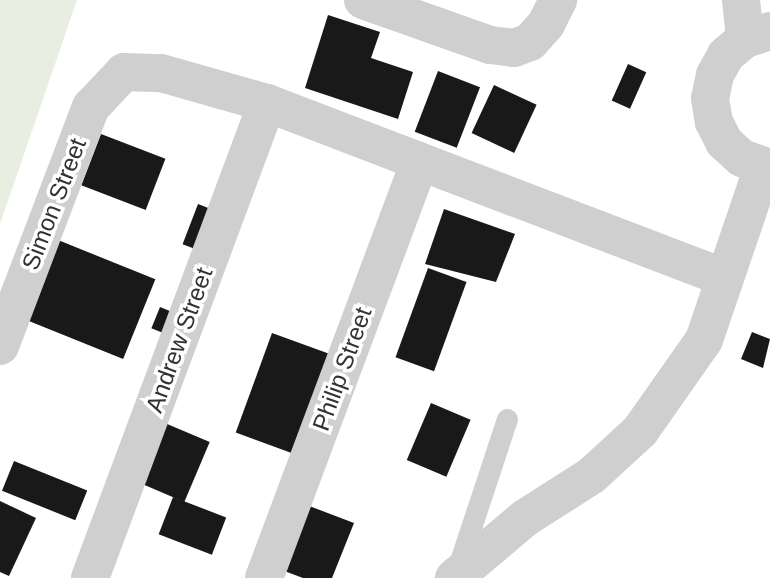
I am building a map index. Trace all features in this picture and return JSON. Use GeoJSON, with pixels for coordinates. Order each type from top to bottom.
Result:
{"type":"FeatureCollection","features":[{"type":"Feature","properties":{"kind":"street"},"geometry":{"type":"LineString","coordinates":[[363,0],[490,45],[514,48],[530,42],[546,24],[558,0]]}},
{"type":"Feature","properties":{"kind":"street"},"geometry":{"type":"LineString","coordinates":[[454,578],[525,518],[591,475],[640,432],[704,340],[767,168],[741,158],[724,142],[714,122],[710,98],[715,75],[726,55],[757,35],[741,0]]}},
{"type":"Feature","properties":{"kind":"street","name":"Simon Street"},"geometry":{"type":"LineString","coordinates":[[0,346],[91,107],[124,72],[161,73],[267,103]]}},
{"type":"Feature","properties":{"kind":"street"},"geometry":{"type":"LineString","coordinates":[[267,103],[725,278]]}},
{"type":"Feature","properties":{"kind":"street","name":"Andrew Street"},"geometry":{"type":"LineString","coordinates":[[90,578],[267,103]]}},
{"type":"Feature","properties":{"kind":"street","name":"Philip Street"},"geometry":{"type":"LineString","coordinates":[[264,578],[420,161]]}},
{"type":"Feature","properties":{"kind":"lane"},"geometry":{"type":"LineString","coordinates":[[454,578],[507,419]]}},
{"type":"Feature","properties":{"kind":"shaded area"},"geometry":{"type":"Polygon","coordinates":[[[0,0],[77,0],[0,224],[0,0]]]}},
{"type":"Feature","properties":{"kind":"building"},"geometry":{"type":"Polygon","coordinates":[[[328,15],[380,32],[371,58],[413,72],[398,119],[305,88],[328,15]]]}},
{"type":"Feature","properties":{"kind":"building"},"geometry":{"type":"Polygon","coordinates":[[[628,64],[646,72],[630,109],[612,101],[628,64]]]}},
{"type":"Feature","properties":{"kind":"building"},"geometry":{"type":"Polygon","coordinates":[[[438,71],[480,87],[457,148],[415,132],[438,71]]]}},
{"type":"Feature","properties":{"kind":"building"},"geometry":{"type":"Polygon","coordinates":[[[494,85],[537,105],[514,153],[472,133],[494,85]]]}},
{"type":"Feature","properties":{"kind":"building"},"geometry":{"type":"Polygon","coordinates":[[[101,134],[165,159],[146,210],[81,185],[101,134]]]}},
{"type":"Feature","properties":{"kind":"building"},"geometry":{"type":"Polygon","coordinates":[[[198,204],[221,213],[206,253],[183,244],[198,204]]]}},
{"type":"Feature","properties":{"kind":"building"},"geometry":{"type":"Polygon","coordinates":[[[444,209],[515,234],[496,282],[425,264],[444,209]]]}},
{"type":"Feature","properties":{"kind":"building"},"geometry":{"type":"Polygon","coordinates":[[[58,240],[155,279],[123,359],[26,320],[58,240]]]}},
{"type":"Feature","properties":{"kind":"building"},"geometry":{"type":"Polygon","coordinates":[[[428,268],[467,282],[434,371],[396,357],[428,268]]]}},
{"type":"Feature","properties":{"kind":"building"},"geometry":{"type":"Polygon","coordinates":[[[160,307],[177,314],[168,335],[151,328],[160,307]]]}},
{"type":"Feature","properties":{"kind":"building"},"geometry":{"type":"Polygon","coordinates":[[[752,332],[770,339],[763,368],[741,359],[752,332]]]}},
{"type":"Feature","properties":{"kind":"building"},"geometry":{"type":"Polygon","coordinates":[[[272,333],[331,355],[295,454],[236,433],[272,333]]]}},
{"type":"Feature","properties":{"kind":"building"},"geometry":{"type":"Polygon","coordinates":[[[431,403],[471,420],[446,477],[407,460],[431,403]]]}},
{"type":"Feature","properties":{"kind":"building"},"geometry":{"type":"Polygon","coordinates":[[[160,421],[210,442],[184,502],[135,481],[160,421]]]}},
{"type":"Feature","properties":{"kind":"building"},"geometry":{"type":"Polygon","coordinates":[[[14,461],[87,491],[75,520],[2,491],[14,461]]]}},
{"type":"Feature","properties":{"kind":"building"},"geometry":{"type":"Polygon","coordinates":[[[173,497],[226,517],[212,555],[159,534],[173,497]]]}},
{"type":"Feature","properties":{"kind":"building"},"geometry":{"type":"Polygon","coordinates":[[[0,501],[36,518],[9,576],[0,572],[0,501]]]}},
{"type":"Feature","properties":{"kind":"building"},"geometry":{"type":"Polygon","coordinates":[[[304,504],[354,523],[332,578],[303,578],[279,569],[304,504]]]}}]}
